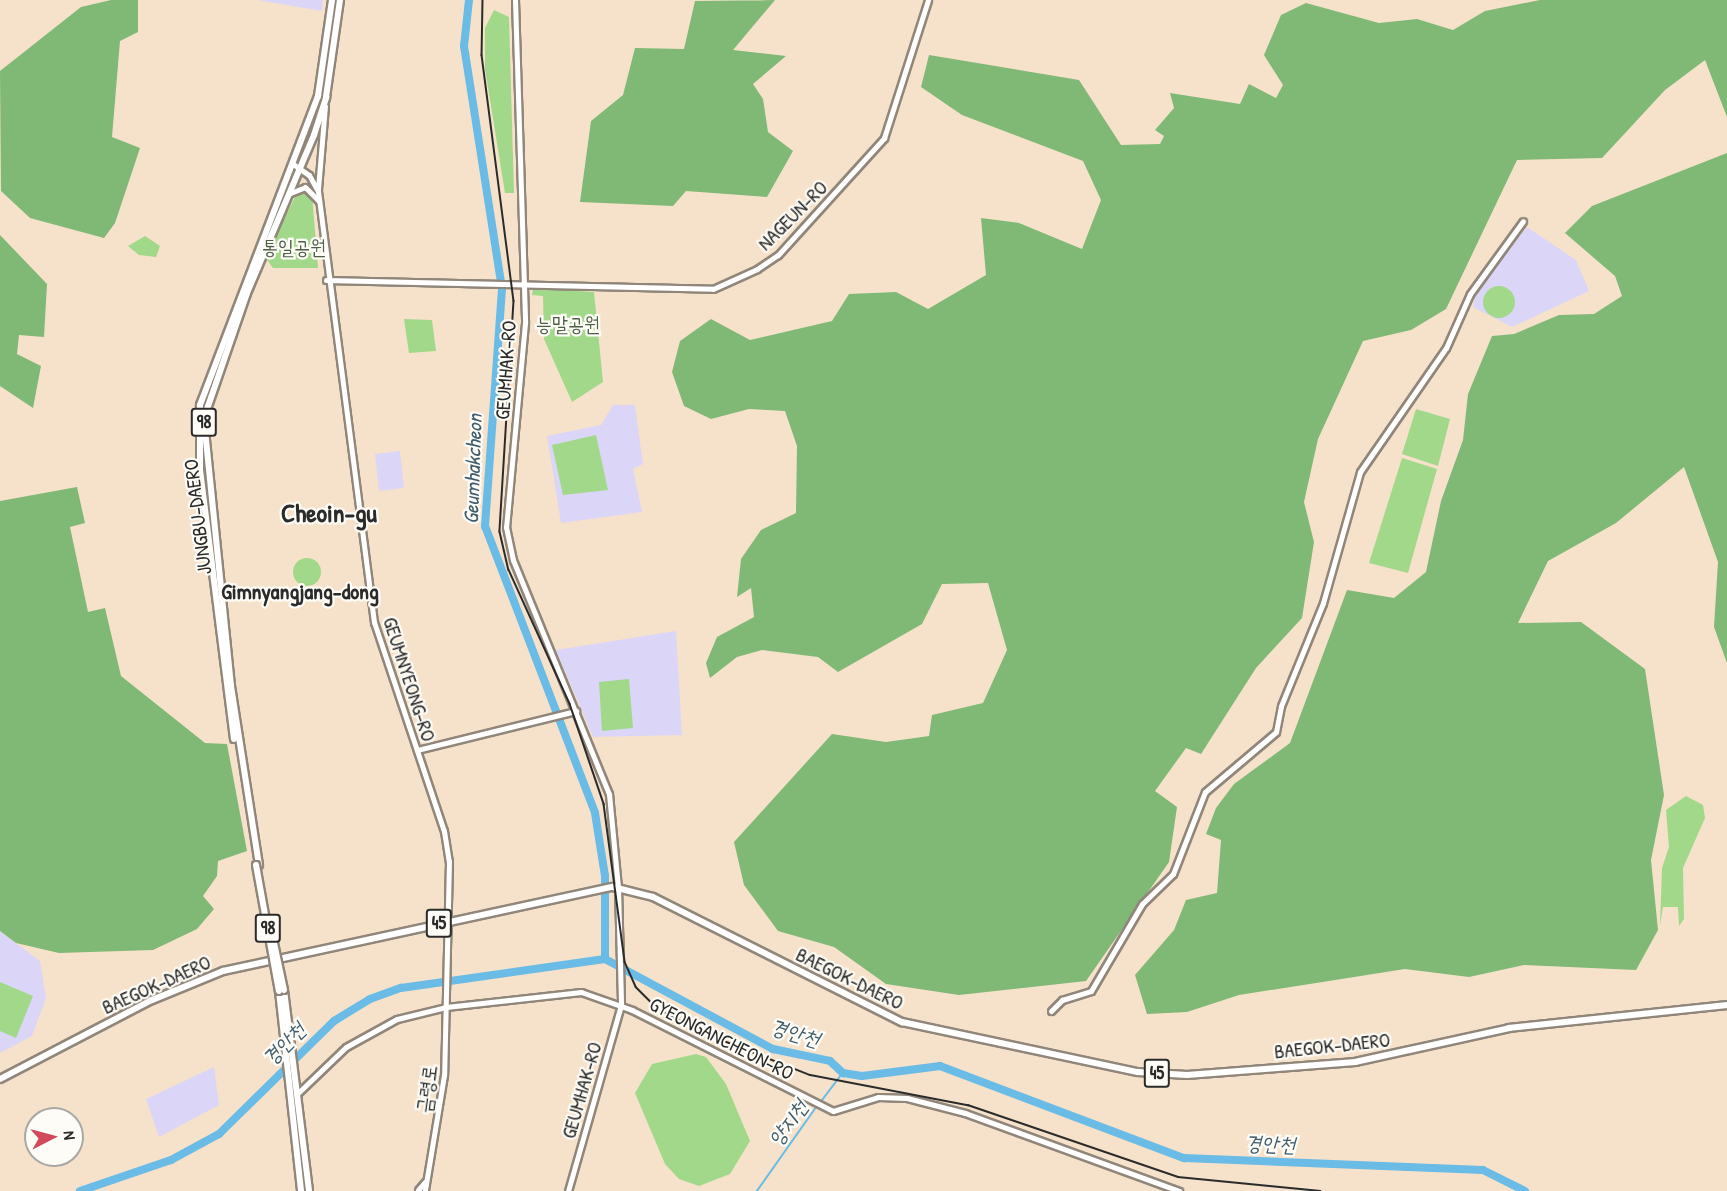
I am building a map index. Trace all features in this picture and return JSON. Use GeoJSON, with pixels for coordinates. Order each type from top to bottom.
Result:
{"type":"FeatureCollection","features":[{"type":"Feature","properties":{"kind":"main road","name":"JUNGBU-DAERO"},"geometry":{"type":"LineString","coordinates":[[258,865],[231,686],[204,418],[214,379],[287,195],[318,96],[332,0]]}},
{"type":"Feature","properties":{"kind":"main road","name":"JUNGBU-DAERO"},"geometry":{"type":"LineString","coordinates":[[309,1191],[281,990],[216,622],[198,424],[206,382],[326,97],[340,0]]}},
{"type":"Feature","properties":{"kind":"main road","name":"GEUMHAK-RO"},"geometry":{"type":"LineString","coordinates":[[515,0],[524,284],[524,359],[506,527],[516,568],[609,794],[616,887],[620,1001],[568,1191]]}},
{"type":"Feature","properties":{"kind":"main road","name":"NAGEUN-RO"},"geometry":{"type":"LineString","coordinates":[[326,280],[713,289],[778,255],[884,138],[928,0]]}},
{"type":"Feature","properties":{"kind":"main road","name":"GEUMNYEONG-RO"},"geometry":{"type":"LineString","coordinates":[[326,97],[318,191],[326,280],[374,622],[444,831],[449,962]]}},
{"type":"Feature","properties":{"kind":"main road"},"geometry":{"type":"LineString","coordinates":[[296,165],[318,191]]}},
{"type":"Feature","properties":{"kind":"main road"},"geometry":{"type":"LineString","coordinates":[[287,195],[305,187],[319,201]]}},
{"type":"Feature","properties":{"kind":"main road"},"geometry":{"type":"LineString","coordinates":[[1051,1011],[1062,1000],[1091,991],[1142,904],[1173,874],[1205,792],[1276,732],[1281,706],[1323,603],[1360,472],[1446,348],[1470,294],[1523,221]]}},
{"type":"Feature","properties":{"kind":"main road"},"geometry":{"type":"LineString","coordinates":[[417,750],[575,711]]}},
{"type":"Feature","properties":{"kind":"main road","name":"BAEGOK-DAERO"},"geometry":{"type":"LineString","coordinates":[[0,1079],[152,1000],[223,971],[616,887],[653,897],[902,1022],[1138,1072],[1187,1075],[1355,1062],[1509,1028],[1727,1005]]}},
{"type":"Feature","properties":{"kind":"main road","name":"금령로"},"geometry":{"type":"LineString","coordinates":[[425,1191],[444,1075],[449,1003],[449,962]]}},
{"type":"Feature","properties":{"kind":"main road","name":"GYEONGANCHEON-RO"},"geometry":{"type":"LineString","coordinates":[[295,1091],[359,1037],[397,1019],[449,1003],[571,992],[620,1001],[829,1109],[878,1096],[907,1098],[965,1113],[1179,1191]]}},
{"type":"Feature","properties":{"kind":"main road","name":"JUNGBU-DAERO"},"geometry":{"type":"LineString","coordinates":[[295,1091],[301,1191]]}},
{"type":"Feature","properties":{"kind":"main road"},"geometry":{"type":"LineString","coordinates":[[417,1190],[425,1182]]}},
{"type":"Feature","properties":{"kind":"main road"},"geometry":{"type":"LineString","coordinates":[[417,1190],[425,1191]]}},
{"type":"Feature","properties":{"kind":"shaded area"},"geometry":{"type":"Polygon","coordinates":[[[258,0],[323,0],[322,11],[258,0]]]}},
{"type":"Feature","properties":{"kind":"shaded area"},"geometry":{"type":"Polygon","coordinates":[[[1527,227],[1576,260],[1589,291],[1512,327],[1473,307],[1476,292],[1527,227]]]}},
{"type":"Feature","properties":{"kind":"shaded area"},"geometry":{"type":"Polygon","coordinates":[[[613,405],[635,405],[643,464],[633,469],[642,512],[561,523],[547,436],[601,425],[613,405]]]}},
{"type":"Feature","properties":{"kind":"shaded area"},"geometry":{"type":"Polygon","coordinates":[[[400,451],[404,488],[379,491],[375,454],[400,451]]]}},
{"type":"Feature","properties":{"kind":"shaded area"},"geometry":{"type":"Polygon","coordinates":[[[676,631],[682,735],[593,737],[556,650],[676,631]]]}},
{"type":"Feature","properties":{"kind":"shaded area"},"geometry":{"type":"Polygon","coordinates":[[[0,931],[40,961],[46,998],[32,1036],[0,1053],[0,931]]]}},
{"type":"Feature","properties":{"kind":"shaded area"},"geometry":{"type":"Polygon","coordinates":[[[214,1067],[219,1105],[159,1137],[146,1099],[214,1067]]]}},
{"type":"Feature","properties":{"kind":"green space"},"geometry":{"type":"Polygon","coordinates":[[[111,0],[138,0],[138,32],[120,41],[112,137],[140,148],[115,223],[104,238],[30,218],[1,191],[0,71],[81,7],[111,0]]]}},
{"type":"Feature","properties":{"kind":"green space"},"geometry":{"type":"Polygon","coordinates":[[[775,0],[733,50],[786,56],[753,84],[763,99],[768,132],[793,151],[767,197],[686,191],[673,206],[580,202],[591,121],[623,95],[635,48],[684,49],[695,1],[775,0]]]}},
{"type":"Feature","properties":{"kind":"green space"},"geometry":{"type":"Polygon","coordinates":[[[1540,0],[1727,0],[1727,117],[1705,60],[1665,90],[1602,158],[1517,160],[1446,309],[1411,330],[1363,341],[1318,439],[1304,502],[1314,542],[1302,618],[1256,668],[1201,754],[1186,748],[1155,791],[1177,807],[1169,862],[1086,981],[959,995],[886,984],[834,947],[778,931],[744,885],[734,842],[832,734],[886,742],[929,736],[932,715],[983,703],[1007,650],[988,583],[942,584],[922,624],[838,672],[818,657],[762,650],[737,657],[710,678],[706,663],[717,637],[754,617],[751,588],[737,597],[741,559],[761,530],[796,513],[797,446],[785,411],[749,409],[711,419],[684,406],[672,372],[680,341],[711,319],[750,340],[832,321],[849,294],[896,292],[928,309],[986,275],[981,218],[1019,223],[1082,249],[1101,200],[1083,161],[962,115],[921,87],[929,55],[1079,80],[1121,145],[1160,144],[1164,136],[1155,130],[1174,108],[1170,93],[1240,104],[1249,84],[1276,98],[1283,85],[1264,55],[1281,15],[1306,3],[1379,23],[1417,19],[1453,30],[1485,11],[1540,0]]]}},
{"type":"Feature","properties":{"kind":"green space"},"geometry":{"type":"Polygon","coordinates":[[[494,10],[509,17],[514,193],[505,193],[485,69],[485,28],[494,10]]]}},
{"type":"Feature","properties":{"kind":"green space"},"geometry":{"type":"Polygon","coordinates":[[[1727,153],[1727,663],[1714,627],[1718,562],[1684,467],[1616,523],[1548,561],[1518,623],[1581,622],[1645,669],[1664,795],[1651,860],[1658,930],[1636,970],[1524,965],[1469,977],[1405,969],[1239,995],[1187,1012],[1147,1014],[1135,975],[1174,930],[1186,900],[1217,893],[1221,840],[1206,834],[1216,808],[1234,784],[1290,743],[1347,590],[1394,598],[1426,572],[1441,501],[1463,440],[1468,394],[1492,336],[1514,334],[1559,315],[1594,314],[1622,296],[1615,276],[1565,233],[1592,206],[1727,153]]]}},
{"type":"Feature","properties":{"kind":"green space","name":"통일공원"},"geometry":{"type":"Polygon","coordinates":[[[299,189],[312,194],[318,268],[273,268],[265,257],[299,189]]]}},
{"type":"Feature","properties":{"kind":"green space"},"geometry":{"type":"Polygon","coordinates":[[[0,235],[47,284],[44,337],[19,335],[17,354],[41,366],[33,408],[0,386],[0,235]]]}},
{"type":"Feature","properties":{"kind":"green space"},"geometry":{"type":"Polygon","coordinates":[[[145,236],[160,246],[156,257],[139,255],[128,246],[145,236]]]}},
{"type":"Feature","properties":{"kind":"green space"},"geometry":{"type":"Polygon","coordinates":[[[1499,286],[1510,291],[1515,302],[1510,313],[1499,318],[1488,313],[1483,302],[1488,291],[1499,286]]]}},
{"type":"Feature","properties":{"kind":"green space","name":"능말공원"},"geometry":{"type":"Polygon","coordinates":[[[533,288],[594,292],[603,382],[572,402],[544,339],[543,296],[532,295],[533,288]]]}},
{"type":"Feature","properties":{"kind":"green space"},"geometry":{"type":"Polygon","coordinates":[[[404,319],[432,320],[436,351],[409,353],[404,319]]]}},
{"type":"Feature","properties":{"kind":"green space"},"geometry":{"type":"Polygon","coordinates":[[[1416,409],[1450,419],[1438,466],[1402,454],[1416,409]]]}},
{"type":"Feature","properties":{"kind":"green space"},"geometry":{"type":"Polygon","coordinates":[[[596,435],[608,490],[563,495],[552,445],[596,435]]]}},
{"type":"Feature","properties":{"kind":"green space"},"geometry":{"type":"Polygon","coordinates":[[[1402,458],[1437,469],[1408,573],[1369,563],[1402,458]]]}},
{"type":"Feature","properties":{"kind":"green space"},"geometry":{"type":"Polygon","coordinates":[[[77,487],[85,523],[70,527],[88,612],[105,608],[121,676],[205,743],[227,744],[247,851],[218,861],[217,876],[203,896],[214,909],[197,929],[153,950],[59,953],[16,943],[0,931],[0,501],[77,487]]]}},
{"type":"Feature","properties":{"kind":"green space"},"geometry":{"type":"Polygon","coordinates":[[[307,558],[317,562],[321,572],[317,582],[307,586],[297,582],[293,572],[297,562],[307,558]]]}},
{"type":"Feature","properties":{"kind":"green space"},"geometry":{"type":"Polygon","coordinates":[[[629,679],[633,728],[602,731],[599,682],[629,679]]]}},
{"type":"Feature","properties":{"kind":"green space"},"geometry":{"type":"Polygon","coordinates":[[[1686,796],[1703,805],[1705,818],[1683,868],[1684,919],[1679,926],[1678,907],[1663,907],[1660,926],[1662,868],[1669,847],[1666,810],[1686,796]]]}},
{"type":"Feature","properties":{"kind":"green space"},"geometry":{"type":"Polygon","coordinates":[[[0,982],[33,996],[16,1038],[0,1031],[0,982]]]}},
{"type":"Feature","properties":{"kind":"green space"},"geometry":{"type":"Polygon","coordinates":[[[696,1054],[706,1057],[726,1084],[750,1141],[730,1174],[699,1186],[679,1179],[665,1164],[635,1093],[652,1064],[696,1054]]]}},
{"type":"Feature","properties":{"kind":"waterway","name":"Geumhakcheon"},"geometry":{"type":"LineString","coordinates":[[469,0],[464,46],[502,289],[485,526],[595,813],[605,876],[605,959]]}},
{"type":"Feature","properties":{"kind":"waterway","name":"경안천"},"geometry":{"type":"LineString","coordinates":[[80,1191],[171,1160],[219,1134],[334,1021],[370,999],[401,988],[605,959],[773,1049],[830,1061],[843,1073],[862,1076],[940,1066],[1184,1158],[1483,1170],[1525,1191]]}},
{"type":"Feature","properties":{"kind":"waterway","name":"양지천"},"geometry":{"type":"LineString","coordinates":[[820,1103],[843,1073]]}},
{"type":"Feature","properties":{"kind":"waterway","name":"양지천"},"geometry":{"type":"LineString","coordinates":[[757,1191],[817,1106]]}},
{"type":"Feature","properties":{"kind":"tram line"},"geometry":{"type":"LineString","coordinates":[[483,0],[482,55],[514,301],[500,532],[509,570],[570,704],[604,804],[625,962],[636,987],[658,1009],[704,1033],[810,1075],[968,1105],[1178,1177],[1320,1191]]}},
{"type":"Feature","properties":{"kind":"district","name":"Cheoin-gu"},"geometry":{"type":"Point","coordinates":[329,513]}},
{"type":"Feature","properties":{"kind":"district","name":"Gimnyangjang-dong"},"geometry":{"type":"Point","coordinates":[300,592]}}]}
